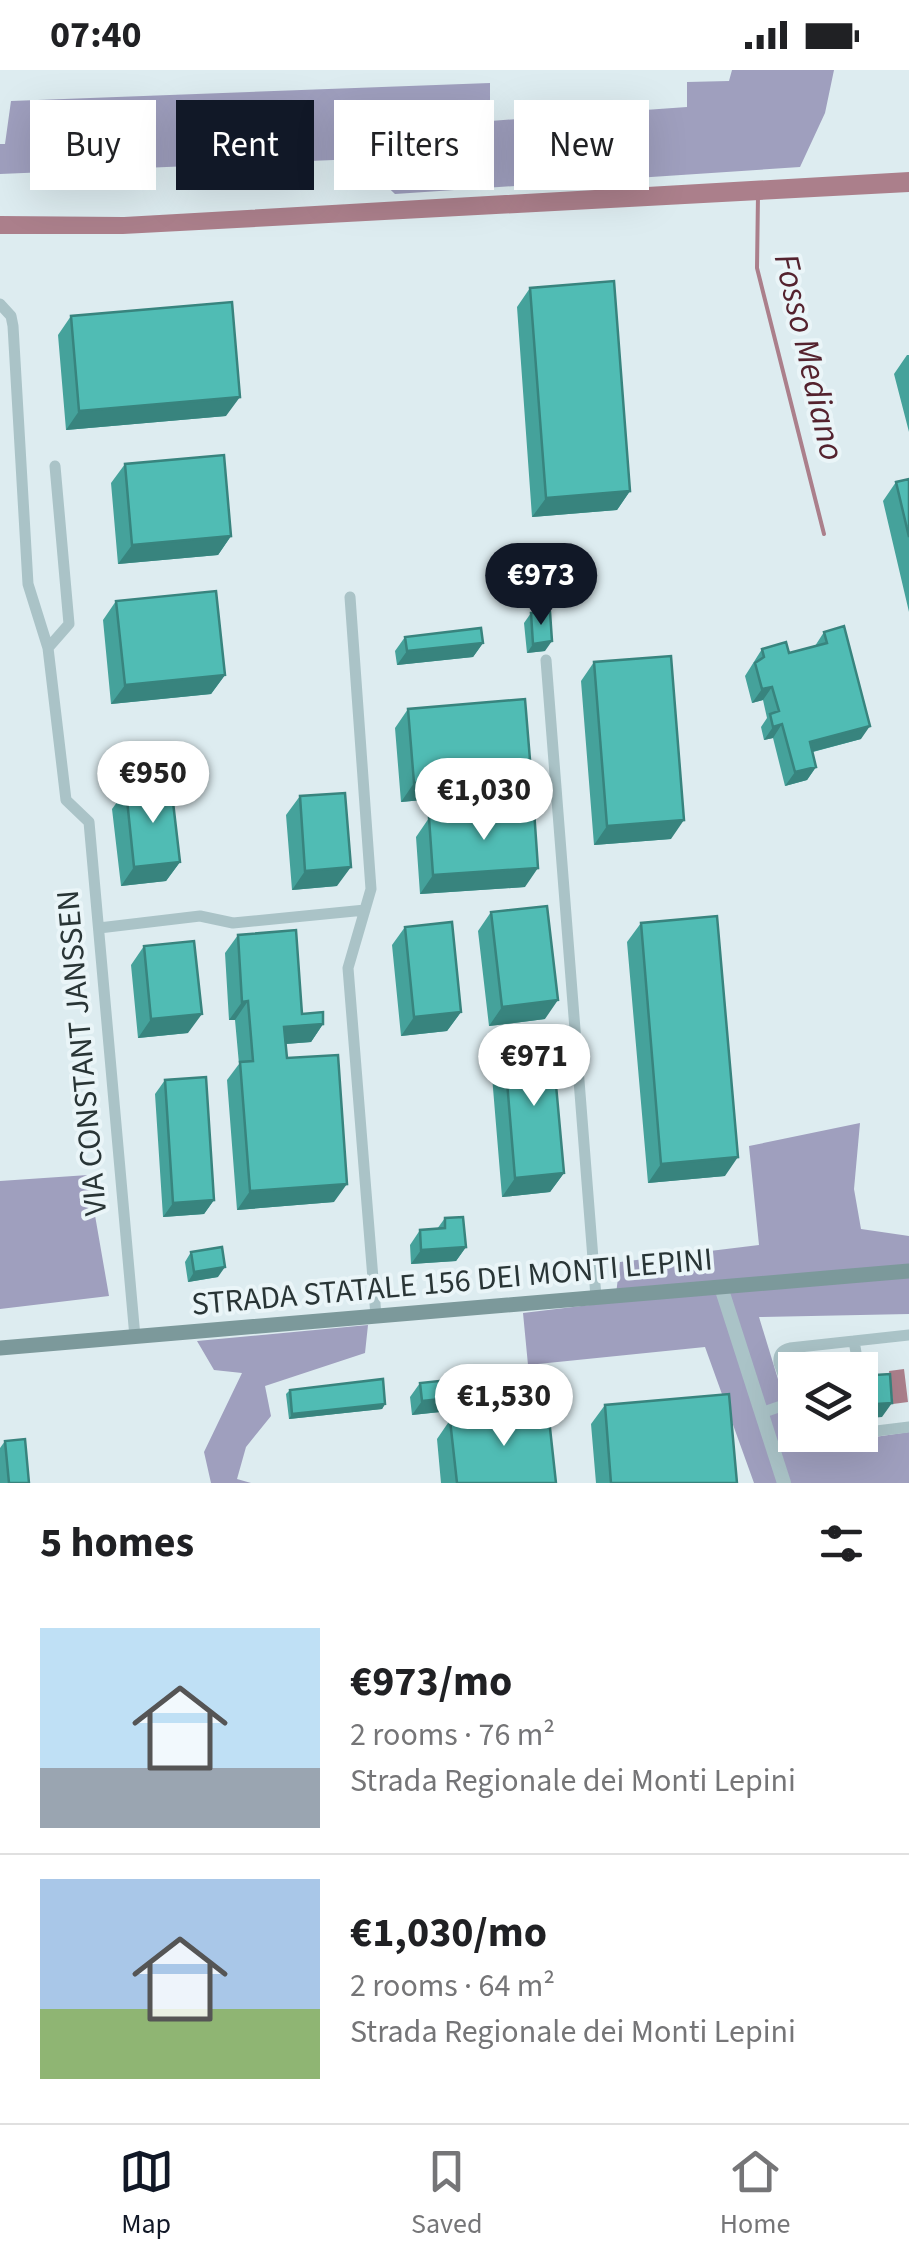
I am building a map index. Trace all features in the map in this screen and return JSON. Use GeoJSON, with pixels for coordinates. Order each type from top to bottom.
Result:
{"type":"FeatureCollection","features":[{"type":"Feature","properties":{"kind":"main road","name":"STRADA STATALE 156 DEI MONTI LEPINI"},"geometry":{"type":"LineString","coordinates":[[0,1348],[909,1271]]}},
{"type":"Feature","properties":{"kind":"street","name":"VIA CONSTANT JANSSEN"},"geometry":{"type":"LineString","coordinates":[[0,304],[13,326],[28,584],[48,648],[66,800],[90,822],[135,1336]]}},
{"type":"Feature","properties":{"kind":"street"},"geometry":{"type":"LineString","coordinates":[[48,648],[69,624],[55,466]]}},
{"type":"Feature","properties":{"kind":"street"},"geometry":{"type":"LineString","coordinates":[[350,597],[371,889],[348,968],[376,1316]]}},
{"type":"Feature","properties":{"kind":"street"},"geometry":{"type":"LineString","coordinates":[[546,660],[596,1298]]}},
{"type":"Feature","properties":{"kind":"street"},"geometry":{"type":"LineString","coordinates":[[99,928],[200,916],[233,923],[365,910]]}},
{"type":"Feature","properties":{"kind":"street"},"geometry":{"type":"LineString","coordinates":[[720,1287],[784,1483]]}},
{"type":"Feature","properties":{"kind":"street"},"geometry":{"type":"LineString","coordinates":[[783,1352],[790,1348],[909,1335]]}},
{"type":"Feature","properties":{"kind":"street"},"geometry":{"type":"LineString","coordinates":[[854,1341],[856,1352]]}},
{"type":"Feature","properties":{"kind":"street"},"geometry":{"type":"LineString","coordinates":[[761,1412],[778,1408]]}},
{"type":"Feature","properties":{"kind":"street"},"geometry":{"type":"LineString","coordinates":[[878,1431],[909,1427]]}},
{"type":"Feature","properties":{"kind":"shaded area"},"geometry":{"type":"Polygon","coordinates":[[[732,70],[834,70],[825,113],[800,167],[649,177],[649,110],[687,107],[687,82],[729,81],[732,70]]]}},
{"type":"Feature","properties":{"kind":"shaded area"},"geometry":{"type":"Polygon","coordinates":[[[490,83],[490,100],[334,100],[334,160],[314,161],[314,100],[176,100],[176,167],[156,167],[156,100],[38,100],[490,83]]]}},
{"type":"Feature","properties":{"kind":"shaded area"},"geometry":{"type":"Polygon","coordinates":[[[30,100],[30,173],[0,174],[0,144],[5,144],[11,101],[30,100]]]}},
{"type":"Feature","properties":{"kind":"shaded area"},"geometry":{"type":"Polygon","coordinates":[[[514,119],[514,186],[494,187],[494,121],[514,119]]]}},
{"type":"Feature","properties":{"kind":"shaded area"},"geometry":{"type":"Polygon","coordinates":[[[909,172],[909,192],[123,234],[0,234],[0,216],[124,217],[649,190],[649,187],[909,172]]]}},
{"type":"Feature","properties":{"kind":"shaded area"},"geometry":{"type":"Polygon","coordinates":[[[391,190],[455,190],[395,194],[391,190]]]}},
{"type":"Feature","properties":{"kind":"shaded area"},"geometry":{"type":"Polygon","coordinates":[[[860,1123],[854,1189],[861,1229],[909,1236],[909,1314],[759,1317],[778,1379],[778,1452],[878,1452],[878,1437],[909,1432],[909,1483],[754,1483],[705,1347],[528,1365],[523,1313],[615,1302],[620,1262],[759,1245],[749,1146],[860,1123]]]}},
{"type":"Feature","properties":{"kind":"shaded area"},"geometry":{"type":"Polygon","coordinates":[[[88,1175],[109,1296],[0,1309],[0,1181],[88,1175]]]}},
{"type":"Feature","properties":{"kind":"shaded area"},"geometry":{"type":"Polygon","coordinates":[[[368,1325],[365,1353],[265,1386],[271,1416],[246,1447],[237,1479],[251,1483],[211,1483],[204,1452],[242,1373],[214,1370],[197,1341],[368,1325]]]}},
{"type":"Feature","properties":{"kind":"shaded area"},"geometry":{"type":"Polygon","coordinates":[[[904,1369],[908,1402],[893,1404],[889,1371],[904,1369]]]}},
{"type":"Feature","properties":{"kind":"building"},"geometry":{"type":"Polygon","coordinates":[[[614,281],[630,491],[546,498],[530,288],[614,281]]]}},
{"type":"Feature","properties":{"kind":"building"},"geometry":{"type":"Polygon","coordinates":[[[232,302],[240,397],[79,411],[71,316],[232,302]]]}},
{"type":"Feature","properties":{"kind":"building"},"geometry":{"type":"Polygon","coordinates":[[[224,455],[231,536],[132,545],[125,464],[224,455]]]}},
{"type":"Feature","properties":{"kind":"building"},"geometry":{"type":"Polygon","coordinates":[[[909,479],[909,537],[896,482],[909,479]]]}},
{"type":"Feature","properties":{"kind":"building"},"geometry":{"type":"Polygon","coordinates":[[[216,591],[225,675],[125,685],[116,601],[216,591]]]}},
{"type":"Feature","properties":{"kind":"building"},"geometry":{"type":"Polygon","coordinates":[[[550,612],[552,641],[533,644],[531,613],[550,612]]]}},
{"type":"Feature","properties":{"kind":"building"},"geometry":{"type":"Polygon","coordinates":[[[844,626],[870,726],[810,742],[816,767],[795,772],[782,724],[773,727],[770,714],[779,711],[772,687],[762,689],[755,663],[764,657],[762,649],[786,642],[789,653],[827,643],[824,632],[844,626]]]}},
{"type":"Feature","properties":{"kind":"building"},"geometry":{"type":"Polygon","coordinates":[[[481,628],[483,643],[407,651],[405,637],[481,628]]]}},
{"type":"Feature","properties":{"kind":"building"},"geometry":{"type":"Polygon","coordinates":[[[671,656],[684,820],[607,826],[594,662],[671,656]]]}},
{"type":"Feature","properties":{"kind":"building"},"geometry":{"type":"Polygon","coordinates":[[[525,699],[531,772],[414,783],[408,709],[525,699]]]}},
{"type":"Feature","properties":{"kind":"building"},"geometry":{"type":"Polygon","coordinates":[[[171,785],[180,862],[134,867],[126,790],[171,785]]]}},
{"type":"Feature","properties":{"kind":"building"},"geometry":{"type":"Polygon","coordinates":[[[345,793],[351,867],[305,871],[300,796],[345,793]]]}},
{"type":"Feature","properties":{"kind":"building"},"geometry":{"type":"Polygon","coordinates":[[[534,810],[538,868],[433,875],[429,818],[534,810]]]}},
{"type":"Feature","properties":{"kind":"building"},"geometry":{"type":"Polygon","coordinates":[[[547,906],[558,1000],[502,1007],[491,912],[547,906]]]}},
{"type":"Feature","properties":{"kind":"building"},"geometry":{"type":"Polygon","coordinates":[[[717,916],[738,1157],[661,1164],[641,923],[717,916]]]}},
{"type":"Feature","properties":{"kind":"building"},"geometry":{"type":"Polygon","coordinates":[[[452,922],[461,1012],[414,1017],[405,927],[452,922]]]}},
{"type":"Feature","properties":{"kind":"building"},"geometry":{"type":"Polygon","coordinates":[[[296,930],[302,1014],[323,1012],[323,1024],[284,1027],[287,1058],[338,1055],[347,1184],[250,1191],[240,1062],[253,1061],[248,1001],[242,1002],[238,935],[296,930]]]}},
{"type":"Feature","properties":{"kind":"building"},"geometry":{"type":"Polygon","coordinates":[[[194,941],[202,1014],[151,1019],[144,946],[194,941]]]}},
{"type":"Feature","properties":{"kind":"building"},"geometry":{"type":"Polygon","coordinates":[[[552,1041],[564,1173],[515,1178],[504,1045],[552,1041]]]}},
{"type":"Feature","properties":{"kind":"building"},"geometry":{"type":"Polygon","coordinates":[[[206,1077],[214,1200],[173,1203],[165,1080],[206,1077]]]}},
{"type":"Feature","properties":{"kind":"building"},"geometry":{"type":"Polygon","coordinates":[[[463,1217],[466,1247],[421,1250],[420,1230],[445,1228],[445,1218],[463,1217]]]}},
{"type":"Feature","properties":{"kind":"building"},"geometry":{"type":"Polygon","coordinates":[[[222,1247],[225,1267],[194,1272],[191,1252],[222,1247]]]}},
{"type":"Feature","properties":{"kind":"building"},"geometry":{"type":"Polygon","coordinates":[[[543,1370],[544,1388],[422,1401],[420,1383],[543,1370]]]}},
{"type":"Feature","properties":{"kind":"building"},"geometry":{"type":"Polygon","coordinates":[[[890,1374],[892,1403],[878,1404],[878,1375],[890,1374]]]}},
{"type":"Feature","properties":{"kind":"building"},"geometry":{"type":"Polygon","coordinates":[[[383,1379],[385,1404],[292,1414],[290,1390],[383,1379]]]}},
{"type":"Feature","properties":{"kind":"building"},"geometry":{"type":"Polygon","coordinates":[[[729,1394],[737,1483],[611,1483],[605,1405],[729,1394]]]}},
{"type":"Feature","properties":{"kind":"building"},"geometry":{"type":"Polygon","coordinates":[[[548,1410],[556,1483],[457,1483],[450,1420],[548,1410]]]}},
{"type":"Feature","properties":{"kind":"building"},"geometry":{"type":"Polygon","coordinates":[[[25,1439],[29,1483],[9,1483],[5,1441],[25,1439]]]}},
{"type":"Feature","properties":{"kind":"waterway","name":"Fosso Mediano"},"geometry":{"type":"LineString","coordinates":[[758,195],[757,268],[824,534]]}}]}
